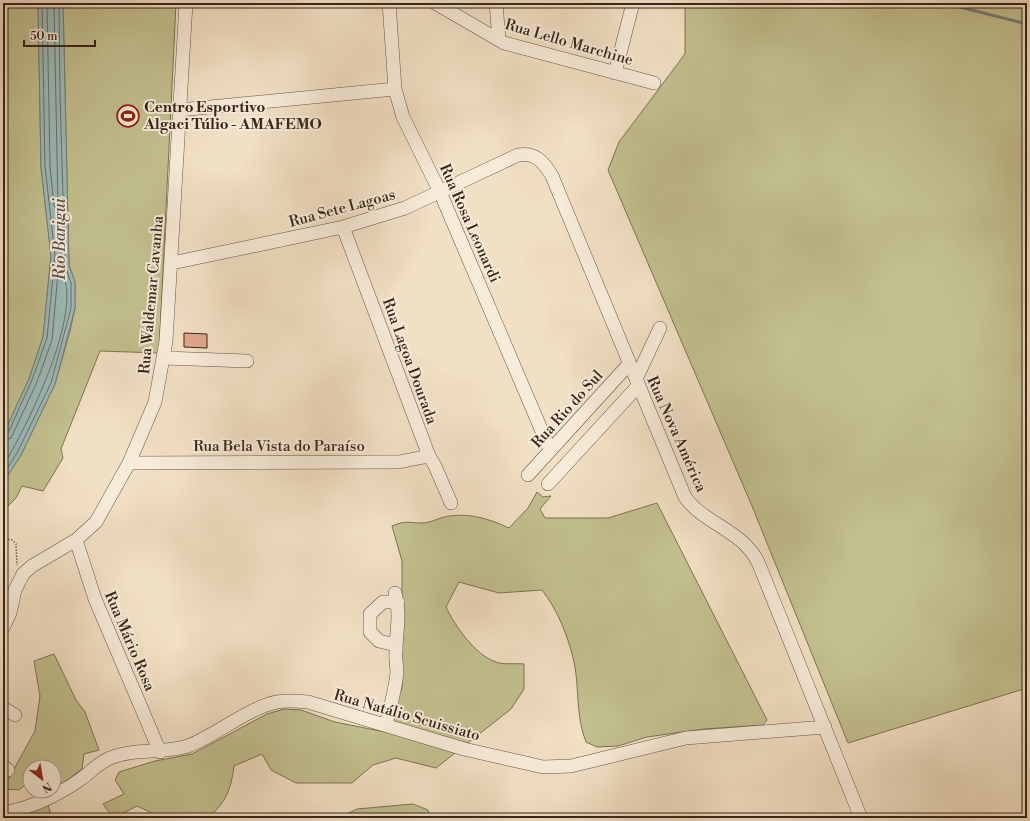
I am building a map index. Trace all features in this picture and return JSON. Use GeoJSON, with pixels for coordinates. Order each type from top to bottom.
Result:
{"type":"FeatureCollection","features":[{"type":"Feature","properties":{"kind":"street","name":"Rua Waldemar Cavanha"},"geometry":{"type":"LineString","coordinates":[[3,628],[10,613],[17,584],[27,570],[76,540],[96,522],[129,463],[154,402],[164,358],[172,263],[179,110],[186,3]]}},
{"type":"Feature","properties":{"kind":"street","name":"Rua Rosa Leonardi"},"geometry":{"type":"LineString","coordinates":[[389,3],[395,89],[410,132],[440,192],[550,450]]}},
{"type":"Feature","properties":{"kind":"street","name":"Rua Lello Marchine"},"geometry":{"type":"LineString","coordinates":[[435,3],[499,40],[654,83]]}},
{"type":"Feature","properties":{"kind":"street"},"geometry":{"type":"LineString","coordinates":[[496,3],[499,40]]}},
{"type":"Feature","properties":{"kind":"street"},"geometry":{"type":"LineString","coordinates":[[615,73],[633,3]]}},
{"type":"Feature","properties":{"kind":"street"},"geometry":{"type":"LineString","coordinates":[[179,110],[395,89]]}},
{"type":"Feature","properties":{"kind":"street","name":"Rua Sete Lagoas"},"geometry":{"type":"LineString","coordinates":[[172,263],[343,227],[405,208],[510,158],[524,154],[534,155]]}},
{"type":"Feature","properties":{"kind":"street","name":"Rua Nova América"},"geometry":{"type":"LineString","coordinates":[[534,155],[543,163],[552,176],[681,489],[690,504],[704,516],[740,539],[753,553],[861,818]]}},
{"type":"Feature","properties":{"kind":"street","name":"Rua Lagoa Dourada"},"geometry":{"type":"LineString","coordinates":[[343,227],[429,456],[451,503]]}},
{"type":"Feature","properties":{"kind":"street"},"geometry":{"type":"LineString","coordinates":[[548,484],[607,420],[637,383],[660,328]]}},
{"type":"Feature","properties":{"kind":"street"},"geometry":{"type":"LineString","coordinates":[[164,358],[247,361]]}},
{"type":"Feature","properties":{"kind":"street","name":"Rua Rio do Sul"},"geometry":{"type":"LineString","coordinates":[[528,475],[629,364]]}},
{"type":"Feature","properties":{"kind":"street"},"geometry":{"type":"LineString","coordinates":[[591,406],[607,420]]}},
{"type":"Feature","properties":{"kind":"street","name":"Rua Bela Vista do Paraíso"},"geometry":{"type":"LineString","coordinates":[[129,463],[399,462],[429,456]]}},
{"type":"Feature","properties":{"kind":"street","name":"Rua Mário Rosa"},"geometry":{"type":"LineString","coordinates":[[76,540],[95,599],[160,752]]}},
{"type":"Feature","properties":{"kind":"street"},"geometry":{"type":"LineString","coordinates":[[386,725],[393,698],[397,672],[396,645],[399,628],[396,597],[384,602],[370,614],[370,632],[379,641],[396,645]]}},
{"type":"Feature","properties":{"kind":"street","name":"Rua Natálio Scuissiato"},"geometry":{"type":"LineString","coordinates":[[3,814],[28,807],[61,791],[111,758],[130,754],[178,750],[198,742],[258,709],[278,702],[308,702],[471,751],[528,764],[556,767],[584,763],[686,738],[825,727]]}},
{"type":"Feature","properties":{"kind":"street"},"geometry":{"type":"LineString","coordinates":[[3,708],[15,716]]}},
{"type":"Feature","properties":{"kind":"path"},"geometry":{"type":"LineString","coordinates":[[3,541],[6,539],[12,540],[16,544],[17,584]]}},
{"type":"Feature","properties":{"kind":"shaded area"},"geometry":{"type":"Polygon","coordinates":[[[3,3],[38,3],[41,167],[51,256],[43,337],[29,379],[3,435],[3,3]]]}},
{"type":"Feature","properties":{"kind":"shaded area","name":"Centro Esportivo Algaci Túlio - AMAFEMO"},"geometry":{"type":"Polygon","coordinates":[[[63,3],[176,3],[159,353],[100,351],[61,449],[63,458],[43,491],[22,486],[16,498],[3,511],[3,483],[21,455],[55,384],[75,308],[75,282],[69,265],[63,3]]]}},
{"type":"Feature","properties":{"kind":"shaded area"},"geometry":{"type":"Polygon","coordinates":[[[685,3],[1027,3],[1027,688],[848,743],[752,506],[608,170],[619,142],[685,54],[685,3]]]}},
{"type":"Feature","properties":{"kind":"shaded area"},"geometry":{"type":"Polygon","coordinates":[[[537,492],[543,497],[551,496],[540,509],[545,518],[608,518],[657,503],[767,720],[763,725],[704,729],[647,737],[618,746],[597,747],[586,742],[580,721],[575,668],[571,648],[557,613],[542,590],[499,593],[459,582],[446,607],[455,623],[473,647],[488,658],[502,663],[524,664],[524,689],[511,709],[436,768],[396,758],[373,765],[352,783],[296,783],[271,770],[262,754],[234,766],[227,795],[208,818],[153,818],[150,812],[137,806],[113,818],[103,804],[124,794],[115,780],[119,772],[155,761],[192,754],[267,714],[284,709],[301,710],[335,722],[385,732],[402,688],[402,561],[392,526],[404,522],[425,523],[446,517],[465,515],[487,519],[509,528],[528,508],[537,492]]]}},
{"type":"Feature","properties":{"kind":"shaded area"},"geometry":{"type":"Polygon","coordinates":[[[54,654],[76,700],[85,712],[99,750],[84,754],[82,769],[62,784],[62,759],[22,759],[22,788],[19,790],[3,789],[35,731],[40,696],[34,661],[54,654]]]}},
{"type":"Feature","properties":{"kind":"shaded area"},"geometry":{"type":"Polygon","coordinates":[[[47,802],[52,818],[17,818],[18,815],[47,802]]]}},
{"type":"Feature","properties":{"kind":"shaded area"},"geometry":{"type":"Polygon","coordinates":[[[413,804],[428,810],[430,818],[338,818],[357,809],[413,804]]]}},
{"type":"Feature","properties":{"kind":"water","name":"Rio Barigui"},"geometry":{"type":"Polygon","coordinates":[[[38,3],[63,3],[69,265],[75,282],[75,308],[55,384],[21,455],[3,483],[3,435],[29,379],[43,337],[51,256],[41,167],[38,3]]]}},
{"type":"Feature","properties":{"kind":"building"},"geometry":{"type":"Polygon","coordinates":[[[184,333],[207,334],[207,348],[184,347],[184,333]]]}},
{"type":"Feature","properties":{"kind":"waterway"},"geometry":{"type":"LineString","coordinates":[[944,3],[1027,24]]}},
{"type":"Feature","properties":{"kind":"place","name":"Centro Esportivo Algaci Túlio - AMAFEMO"},"geometry":{"type":"Point","coordinates":[128,116]}}]}
